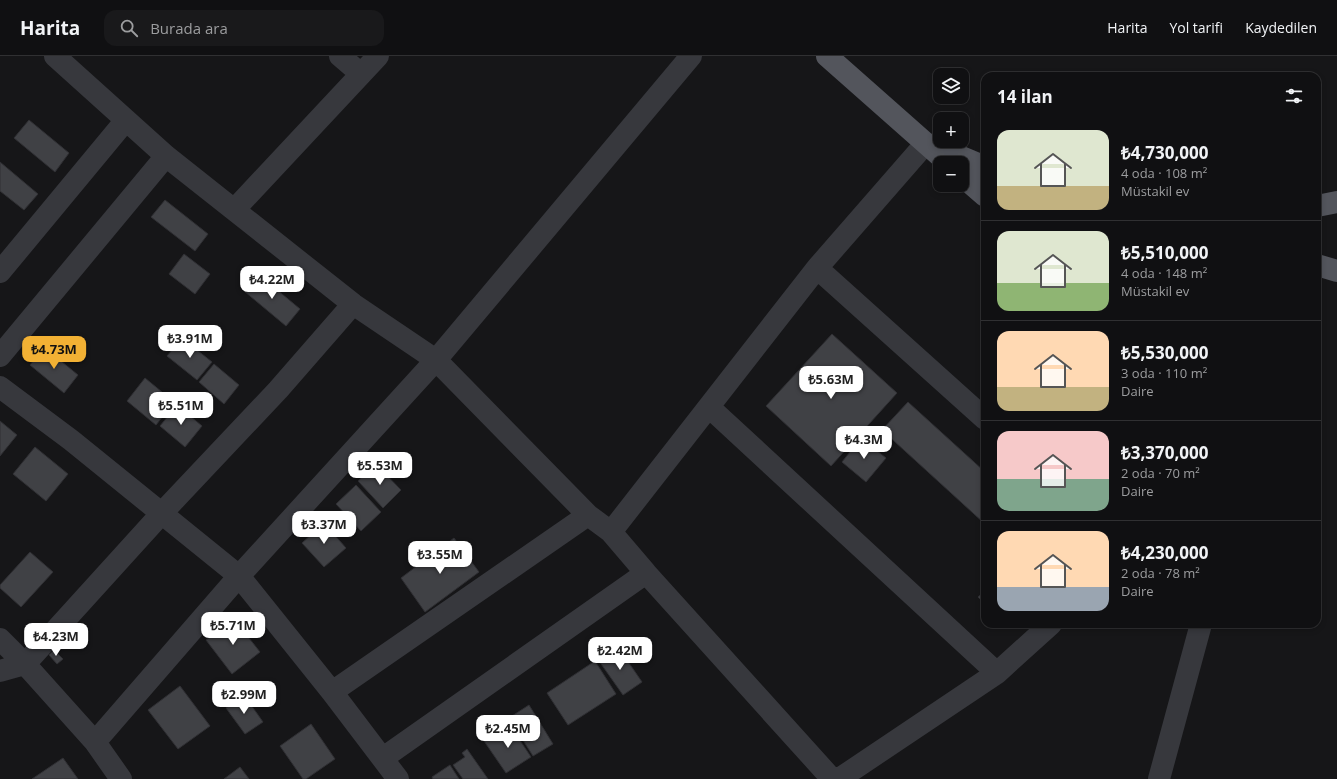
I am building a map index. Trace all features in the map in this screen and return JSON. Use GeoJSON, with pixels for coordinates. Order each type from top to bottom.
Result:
{"type":"FeatureCollection","features":[{"type":"Feature","properties":{"kind":"main road"},"geometry":{"type":"LineString","coordinates":[[827,56],[940,156]]}},
{"type":"Feature","properties":{"kind":"main road"},"geometry":{"type":"LineString","coordinates":[[926,143],[981,165]]}},
{"type":"Feature","properties":{"kind":"main road"},"geometry":{"type":"LineString","coordinates":[[969,182],[981,193]]}},
{"type":"Feature","properties":{"kind":"main road"},"geometry":{"type":"LineString","coordinates":[[1321,205],[1337,202]]}},
{"type":"Feature","properties":{"kind":"main road"},"geometry":{"type":"LineString","coordinates":[[1321,266],[1337,271]]}},
{"type":"Feature","properties":{"kind":"street"},"geometry":{"type":"LineString","coordinates":[[55,56],[166,156],[353,304],[436,360],[588,515],[612,532],[646,573],[832,779]]}},
{"type":"Feature","properties":{"kind":"street"},"geometry":{"type":"LineString","coordinates":[[340,56],[361,74]]}},
{"type":"Feature","properties":{"kind":"street"},"geometry":{"type":"LineString","coordinates":[[234,210],[378,56]]}},
{"type":"Feature","properties":{"kind":"street"},"geometry":{"type":"LineString","coordinates":[[95,742],[239,576],[436,360],[690,56]]}},
{"type":"Feature","properties":{"kind":"street"},"geometry":{"type":"LineString","coordinates":[[0,272],[126,120]]}},
{"type":"Feature","properties":{"kind":"street"},"geometry":{"type":"LineString","coordinates":[[612,532],[817,268],[926,143]]}},
{"type":"Feature","properties":{"kind":"street"},"geometry":{"type":"LineString","coordinates":[[0,356],[166,156]]}},
{"type":"Feature","properties":{"kind":"street"},"geometry":{"type":"LineString","coordinates":[[817,268],[981,415]]}},
{"type":"Feature","properties":{"kind":"street"},"geometry":{"type":"LineString","coordinates":[[0,671],[25,664],[161,514],[278,390],[353,304]]}},
{"type":"Feature","properties":{"kind":"street"},"geometry":{"type":"LineString","coordinates":[[0,387],[71,440],[239,576],[332,692],[398,779]]}},
{"type":"Feature","properties":{"kind":"street"},"geometry":{"type":"LineString","coordinates":[[709,407],[997,673]]}},
{"type":"Feature","properties":{"kind":"street"},"geometry":{"type":"LineString","coordinates":[[332,692],[588,515]]}},
{"type":"Feature","properties":{"kind":"street"},"geometry":{"type":"LineString","coordinates":[[383,758],[646,573]]}},
{"type":"Feature","properties":{"kind":"street"},"geometry":{"type":"LineString","coordinates":[[839,779],[997,673],[1047,628]]}},
{"type":"Feature","properties":{"kind":"street"},"geometry":{"type":"LineString","coordinates":[[1159,779],[1200,628]]}},
{"type":"Feature","properties":{"kind":"street"},"geometry":{"type":"LineString","coordinates":[[0,639],[25,664],[95,742],[121,779]]}},
{"type":"Feature","properties":{"kind":"building"},"geometry":{"type":"Polygon","coordinates":[[[29,120],[69,153],[55,172],[14,138],[29,120]]]}},
{"type":"Feature","properties":{"kind":"building"},"geometry":{"type":"Polygon","coordinates":[[[0,162],[38,194],[24,210],[0,191],[0,162]]]}},
{"type":"Feature","properties":{"kind":"building"},"geometry":{"type":"Polygon","coordinates":[[[165,200],[208,234],[195,251],[151,217],[165,200]]]}},
{"type":"Feature","properties":{"kind":"building"},"geometry":{"type":"Polygon","coordinates":[[[184,254],[210,274],[195,294],[169,274],[184,254]]]}},
{"type":"Feature","properties":{"kind":"building"},"geometry":{"type":"Polygon","coordinates":[[[258,274],[300,309],[286,326],[244,291],[258,274]]]}},
{"type":"Feature","properties":{"kind":"building"},"geometry":{"type":"Polygon","coordinates":[[[832,334],[897,393],[831,466],[766,406],[832,334]]]}},
{"type":"Feature","properties":{"kind":"building"},"geometry":{"type":"Polygon","coordinates":[[[182,338],[212,362],[197,380],[167,356],[182,338]]]}},
{"type":"Feature","properties":{"kind":"building"},"geometry":{"type":"Polygon","coordinates":[[[44,347],[78,375],[64,393],[30,365],[44,347]]]}},
{"type":"Feature","properties":{"kind":"building"},"geometry":{"type":"Polygon","coordinates":[[[214,364],[239,385],[224,404],[199,382],[214,364]]]}},
{"type":"Feature","properties":{"kind":"building"},"geometry":{"type":"Polygon","coordinates":[[[145,378],[174,402],[156,425],[127,401],[145,378]]]}},
{"type":"Feature","properties":{"kind":"building"},"geometry":{"type":"Polygon","coordinates":[[[908,402],[981,468],[981,520],[882,430],[908,402]]]}},
{"type":"Feature","properties":{"kind":"building"},"geometry":{"type":"Polygon","coordinates":[[[177,405],[202,426],[185,447],[160,426],[177,405]]]}},
{"type":"Feature","properties":{"kind":"building"},"geometry":{"type":"Polygon","coordinates":[[[0,421],[17,435],[0,456],[0,421]]]}},
{"type":"Feature","properties":{"kind":"building"},"geometry":{"type":"Polygon","coordinates":[[[861,438],[886,458],[866,482],[842,462],[861,438]]]}},
{"type":"Feature","properties":{"kind":"building"},"geometry":{"type":"Polygon","coordinates":[[[35,447],[68,474],[46,501],[13,474],[35,447]]]}},
{"type":"Feature","properties":{"kind":"building"},"geometry":{"type":"Polygon","coordinates":[[[376,464],[401,490],[383,508],[358,481],[376,464]]]}},
{"type":"Feature","properties":{"kind":"building"},"geometry":{"type":"Polygon","coordinates":[[[356,485],[381,512],[361,531],[336,504],[356,485]]]}},
{"type":"Feature","properties":{"kind":"building"},"geometry":{"type":"Polygon","coordinates":[[[324,523],[346,548],[324,567],[302,543],[324,523]]]}},
{"type":"Feature","properties":{"kind":"building"},"geometry":{"type":"Polygon","coordinates":[[[454,538],[479,572],[425,612],[401,578],[454,538]]]}},
{"type":"Feature","properties":{"kind":"building"},"geometry":{"type":"Polygon","coordinates":[[[30,552],[53,572],[21,607],[0,588],[0,585],[30,552]]]}},
{"type":"Feature","properties":{"kind":"building"},"geometry":{"type":"Polygon","coordinates":[[[234,619],[260,652],[232,674],[206,640],[234,619]]]}},
{"type":"Feature","properties":{"kind":"building"},"geometry":{"type":"Polygon","coordinates":[[[618,647],[642,682],[623,695],[599,661],[618,647]]]}},
{"type":"Feature","properties":{"kind":"building"},"geometry":{"type":"Polygon","coordinates":[[[54,650],[63,659],[57,664],[49,655],[54,650]]]}},
{"type":"Feature","properties":{"kind":"building"},"geometry":{"type":"Polygon","coordinates":[[[595,661],[616,694],[568,725],[547,693],[595,661]]]}},
{"type":"Feature","properties":{"kind":"building"},"geometry":{"type":"Polygon","coordinates":[[[180,686],[210,726],[178,749],[148,710],[180,686]]]}},
{"type":"Feature","properties":{"kind":"building"},"geometry":{"type":"Polygon","coordinates":[[[244,695],[263,722],[245,734],[226,708],[244,695]]]}},
{"type":"Feature","properties":{"kind":"building"},"geometry":{"type":"Polygon","coordinates":[[[529,705],[553,744],[533,756],[509,718],[529,705]]]}},
{"type":"Feature","properties":{"kind":"building"},"geometry":{"type":"Polygon","coordinates":[[[311,724],[335,759],[306,779],[303,779],[280,746],[311,724]]]}},
{"type":"Feature","properties":{"kind":"building"},"geometry":{"type":"Polygon","coordinates":[[[509,724],[531,757],[506,773],[484,741],[509,724]]]}},
{"type":"Feature","properties":{"kind":"building"},"geometry":{"type":"Polygon","coordinates":[[[467,749],[488,779],[463,779],[453,765],[465,757],[462,753],[467,749]]]}},
{"type":"Feature","properties":{"kind":"building"},"geometry":{"type":"Polygon","coordinates":[[[63,758],[78,779],[32,779],[63,758]]]}},
{"type":"Feature","properties":{"kind":"building"},"geometry":{"type":"Polygon","coordinates":[[[450,765],[459,779],[433,779],[432,777],[450,765]]]}},
{"type":"Feature","properties":{"kind":"building"},"geometry":{"type":"Polygon","coordinates":[[[240,767],[249,779],[224,779],[240,767]]]}}]}
